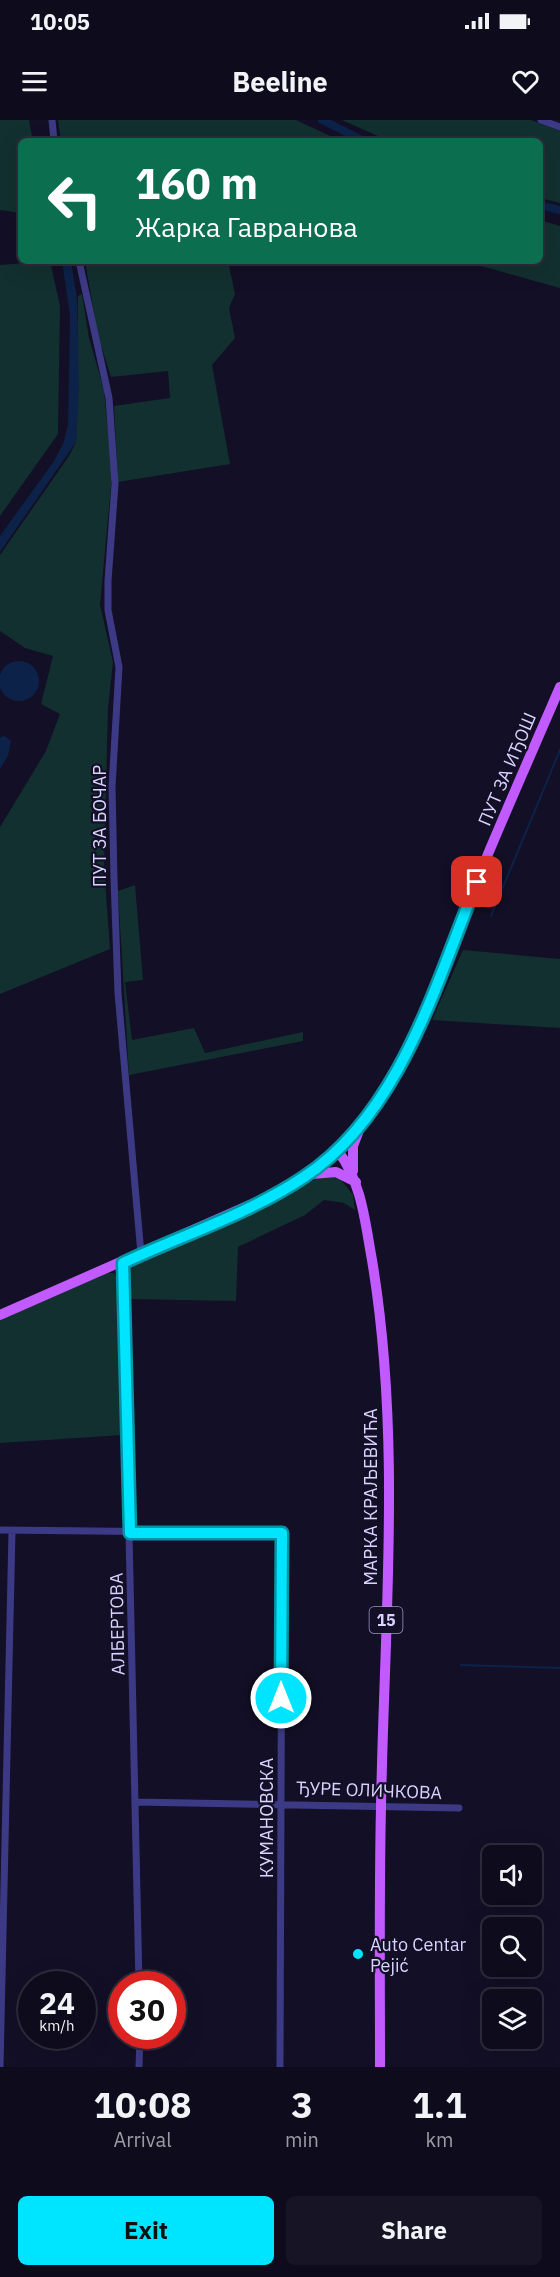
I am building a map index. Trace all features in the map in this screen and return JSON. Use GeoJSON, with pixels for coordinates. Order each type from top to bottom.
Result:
{"type":"FeatureCollection","features":[{"type":"Feature","properties":{"kind":"main road","name":"ПУТ ЗА ИЂОШ"},"geometry":{"type":"LineString","coordinates":[[306,1176],[338,1151],[362,1125],[387,1088],[415,1031],[560,687]]}},
{"type":"Feature","properties":{"kind":"main road"},"geometry":{"type":"LineString","coordinates":[[0,1315],[253,1205],[306,1176],[327,1171],[336,1172],[355,1180],[354,1146],[362,1125]]}},
{"type":"Feature","properties":{"kind":"main road","name":"МАРКА КРАЉЕВИЋА"},"geometry":{"type":"LineString","coordinates":[[338,1151],[355,1180],[363,1205],[381,1316],[386,1397],[386,1630],[381,1806],[380,2067]]}},
{"type":"Feature","properties":{"kind":"street"},"geometry":{"type":"LineString","coordinates":[[52,120],[54,138]]}},
{"type":"Feature","properties":{"kind":"street"},"geometry":{"type":"LineString","coordinates":[[541,120],[560,127]]}},
{"type":"Feature","properties":{"kind":"street","name":"ПУТ ЗА БОЧАР"},"geometry":{"type":"LineString","coordinates":[[80,264],[109,398],[115,484],[108,610],[119,667],[112,787],[114,878],[118,993],[141,1254]]}},
{"type":"Feature","properties":{"kind":"street","name":"АЛБЕРТОВА"},"geometry":{"type":"LineString","coordinates":[[123,1263],[139,1971]]}},
{"type":"Feature","properties":{"kind":"street"},"geometry":{"type":"LineString","coordinates":[[0,1530],[130,1533]]}},
{"type":"Feature","properties":{"kind":"street"},"geometry":{"type":"LineString","coordinates":[[0,2066],[2,1846],[12,1531]]}},
{"type":"Feature","properties":{"kind":"street","name":"КУМАНОВСКА"},"geometry":{"type":"LineString","coordinates":[[130,1533],[282,1533],[280,2067]]}},
{"type":"Feature","properties":{"kind":"street","name":"ЂУРЕ ОЛИЧКОВА"},"geometry":{"type":"LineString","coordinates":[[135,1802],[459,1808]]}},
{"type":"Feature","properties":{"kind":"street"},"geometry":{"type":"LineString","coordinates":[[139,2067],[140,2049]]}},
{"type":"Feature","properties":{"kind":"green space"},"geometry":{"type":"Polygon","coordinates":[[[0,120],[29,120],[32,138],[18,138],[18,213],[0,210],[0,120]]]}},
{"type":"Feature","properties":{"kind":"green space"},"geometry":{"type":"Polygon","coordinates":[[[58,120],[296,120],[335,138],[61,138],[58,120]]]}},
{"type":"Feature","properties":{"kind":"green space"},"geometry":{"type":"Polygon","coordinates":[[[342,120],[531,120],[560,131],[560,203],[543,199],[543,138],[382,138],[342,120]]]}},
{"type":"Feature","properties":{"kind":"green space"},"geometry":{"type":"Polygon","coordinates":[[[543,221],[560,226],[560,288],[474,264],[543,264],[543,221]]]}},
{"type":"Feature","properties":{"kind":"green space"},"geometry":{"type":"Polygon","coordinates":[[[51,264],[60,306],[58,434],[0,516],[0,265],[51,264]]]}},
{"type":"Feature","properties":{"kind":"green space"},"geometry":{"type":"Polygon","coordinates":[[[86,264],[229,264],[235,294],[229,308],[235,338],[212,365],[230,464],[118,482],[114,406],[170,398],[168,371],[111,377],[98,336],[86,264]]]}},
{"type":"Feature","properties":{"kind":"green space"},"geometry":{"type":"Polygon","coordinates":[[[82,294],[89,338],[104,390],[112,475],[100,605],[113,662],[108,708],[104,867],[110,949],[0,994],[0,827],[46,751],[60,714],[41,704],[53,656],[25,648],[0,631],[0,555],[69,456],[76,442],[78,296],[82,294]]]}},
{"type":"Feature","properties":{"kind":"green space"},"geometry":{"type":"Polygon","coordinates":[[[135,885],[143,980],[125,982],[132,1040],[194,1028],[205,1053],[303,1032],[303,1041],[129,1075],[118,891],[135,885]]]}},
{"type":"Feature","properties":{"kind":"green space"},"geometry":{"type":"Polygon","coordinates":[[[463,950],[560,959],[560,1028],[432,1020],[463,950]]]}},
{"type":"Feature","properties":{"kind":"green space"},"geometry":{"type":"Polygon","coordinates":[[[338,1176],[353,1195],[355,1210],[344,1203],[324,1200],[305,1215],[238,1247],[236,1301],[128,1299],[126,1288],[129,1265],[320,1177],[338,1176]]]}},
{"type":"Feature","properties":{"kind":"green space"},"geometry":{"type":"Polygon","coordinates":[[[107,1273],[114,1273],[117,1279],[123,1435],[0,1443],[0,1320],[107,1273]]]}},
{"type":"Feature","properties":{"kind":"water"},"geometry":{"type":"Polygon","coordinates":[[[62,264],[71,264],[77,299],[79,389],[76,442],[0,552],[0,536],[54,461],[63,444],[68,425],[70,316],[62,264]]]}},
{"type":"Feature","properties":{"kind":"water"},"geometry":{"type":"Polygon","coordinates":[[[19,661],[27,662],[33,667],[38,673],[38,689],[33,695],[27,700],[19,701],[11,700],[5,695],[0,689],[-1,681],[0,673],[5,667],[11,662],[19,661]]]}},
{"type":"Feature","properties":{"kind":"water"},"geometry":{"type":"Polygon","coordinates":[[[5,736],[11,741],[8,756],[0,769],[0,737],[5,736]]]}},
{"type":"Feature","properties":{"kind":"waterway"},"geometry":{"type":"LineString","coordinates":[[322,120],[358,138]]}},
{"type":"Feature","properties":{"kind":"waterway"},"geometry":{"type":"LineString","coordinates":[[543,206],[560,210]]}},
{"type":"Feature","properties":{"kind":"waterway"},"geometry":{"type":"LineString","coordinates":[[491,916],[560,750]]}},
{"type":"Feature","properties":{"kind":"waterway"},"geometry":{"type":"LineString","coordinates":[[461,1665],[560,1668]]}},
{"type":"Feature","properties":{"kind":"place","name":"Auto Centar Pejić"},"geometry":{"type":"Point","coordinates":[358,1954]}},
{"type":"Feature","properties":{"kind":"route"},"geometry":{"type":"LineString","coordinates":[[281,1698],[282,1533],[130,1533],[123,1263],[286,1189],[338,1151],[354,1134],[380,1101],[404,1055],[477,882]]}}]}
